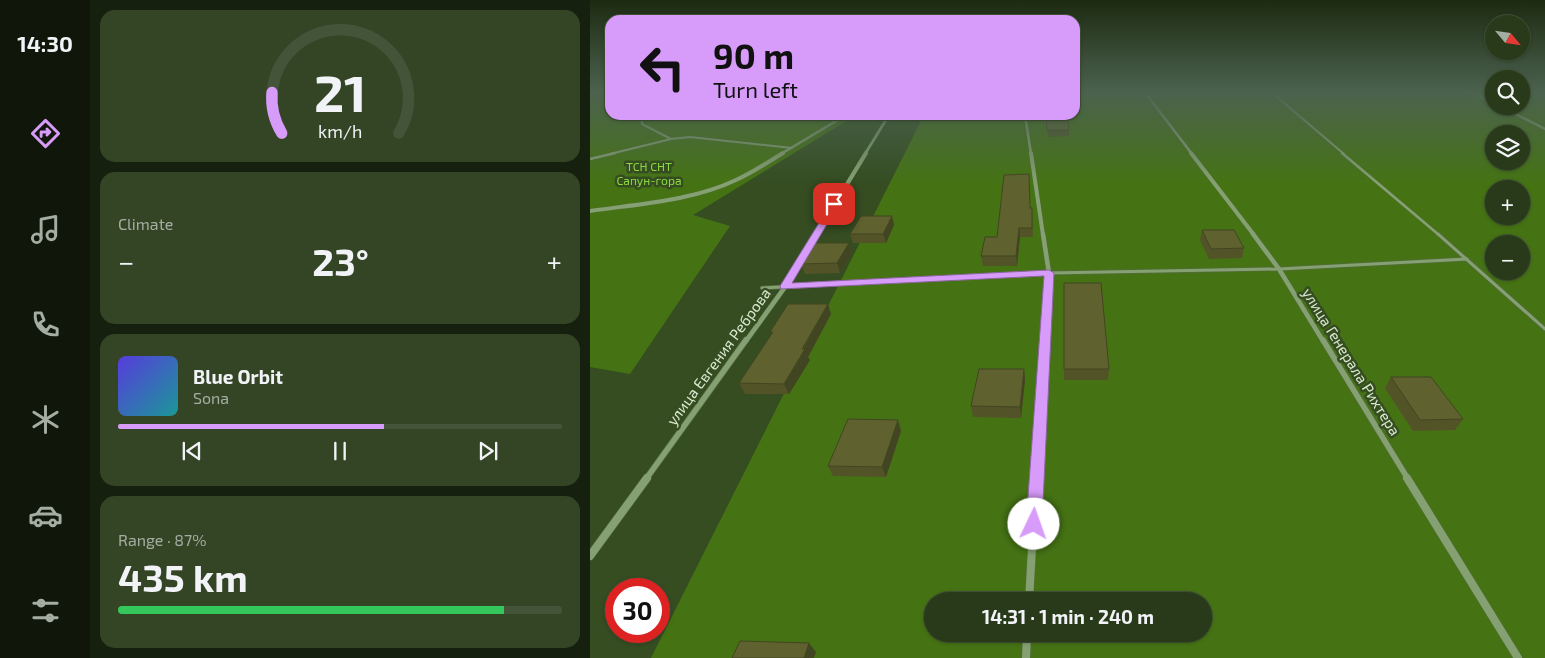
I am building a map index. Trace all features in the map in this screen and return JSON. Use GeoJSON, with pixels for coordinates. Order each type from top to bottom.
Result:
{"type":"FeatureCollection","features":[{"type":"Feature","properties":{"kind":"street"},"geometry":{"type":"LineString","coordinates":[[590,211],[684,196],[718,188],[737,180],[835,122]]}},
{"type":"Feature","properties":{"kind":"street","name":"улица Евгения Реброва"},"geometry":{"type":"LineString","coordinates":[[590,556],[785,286],[885,122]]}},
{"type":"Feature","properties":{"kind":"street"},"geometry":{"type":"LineString","coordinates":[[1026,122],[1049,273],[1030,592]]}},
{"type":"Feature","properties":{"kind":"street","name":"улица Генерала Рихтера"},"geometry":{"type":"LineString","coordinates":[[1167,122],[1278,269],[1518,658]]}},
{"type":"Feature","properties":{"kind":"street"},"geometry":{"type":"LineString","coordinates":[[1531,122],[1545,129]]}},
{"type":"Feature","properties":{"kind":"street"},"geometry":{"type":"LineString","coordinates":[[1026,658],[1027,642]]}},
{"type":"Feature","properties":{"kind":"lane"},"geometry":{"type":"LineString","coordinates":[[642,122],[642,124],[671,139]]}},
{"type":"Feature","properties":{"kind":"lane"},"geometry":{"type":"LineString","coordinates":[[1306,122],[1467,259],[1545,329]]}},
{"type":"Feature","properties":{"kind":"lane"},"geometry":{"type":"LineString","coordinates":[[590,159],[671,139],[690,137],[793,148]]}},
{"type":"Feature","properties":{"kind":"lane"},"geometry":{"type":"LineString","coordinates":[[762,288],[1049,273],[1278,269],[1467,259]]}},
{"type":"Feature","properties":{"kind":"green space","name":"ТСН СНТ Сапун-гора"},"geometry":{"type":"Polygon","coordinates":[[[590,122],[845,122],[693,215],[730,226],[630,374],[590,367],[590,122]]]}},
{"type":"Feature","properties":{"kind":"green space"},"geometry":{"type":"Polygon","coordinates":[[[921,122],[1545,122],[1545,658],[651,658],[659,643],[670,643],[670,620],[921,122]]]}},
{"type":"Feature","properties":{"kind":"building"},"geometry":{"type":"Polygon","coordinates":[[[1046,122],[1068,122],[1069,130],[1047,130],[1046,122]]]}},
{"type":"Feature","properties":{"kind":"building"},"geometry":{"type":"Polygon","coordinates":[[[1029,174],[1032,228],[1019,228],[1016,256],[981,256],[985,237],[997,237],[1004,175],[1029,174]]]}},
{"type":"Feature","properties":{"kind":"building"},"geometry":{"type":"Polygon","coordinates":[[[861,216],[892,216],[883,234],[850,234],[861,216]]]}},
{"type":"Feature","properties":{"kind":"building"},"geometry":{"type":"Polygon","coordinates":[[[1202,230],[1234,230],[1244,248],[1211,249],[1202,230]]]}},
{"type":"Feature","properties":{"kind":"building"},"geometry":{"type":"Polygon","coordinates":[[[815,243],[849,243],[837,263],[801,264],[815,243]]]}},
{"type":"Feature","properties":{"kind":"building"},"geometry":{"type":"Polygon","coordinates":[[[1064,283],[1101,283],[1109,369],[1064,369],[1064,283]]]}},
{"type":"Feature","properties":{"kind":"building"},"geometry":{"type":"Polygon","coordinates":[[[788,304],[828,304],[802,349],[805,349],[784,384],[739,383],[773,332],[770,332],[788,304]]]}},
{"type":"Feature","properties":{"kind":"building"},"geometry":{"type":"Polygon","coordinates":[[[979,369],[1024,369],[1020,407],[971,406],[979,369]]]}},
{"type":"Feature","properties":{"kind":"building"},"geometry":{"type":"Polygon","coordinates":[[[1391,377],[1431,377],[1463,419],[1420,420],[1391,377]]]}},
{"type":"Feature","properties":{"kind":"building"},"geometry":{"type":"Polygon","coordinates":[[[848,419],[898,420],[882,467],[828,466],[848,419]]]}},
{"type":"Feature","properties":{"kind":"building"},"geometry":{"type":"Polygon","coordinates":[[[740,641],[809,643],[804,658],[732,658],[740,641]]]}},
{"type":"Feature","properties":{"kind":"route"},"geometry":{"type":"LineString","coordinates":[[834,204],[785,286],[1049,273],[1034,524]]}}]}
